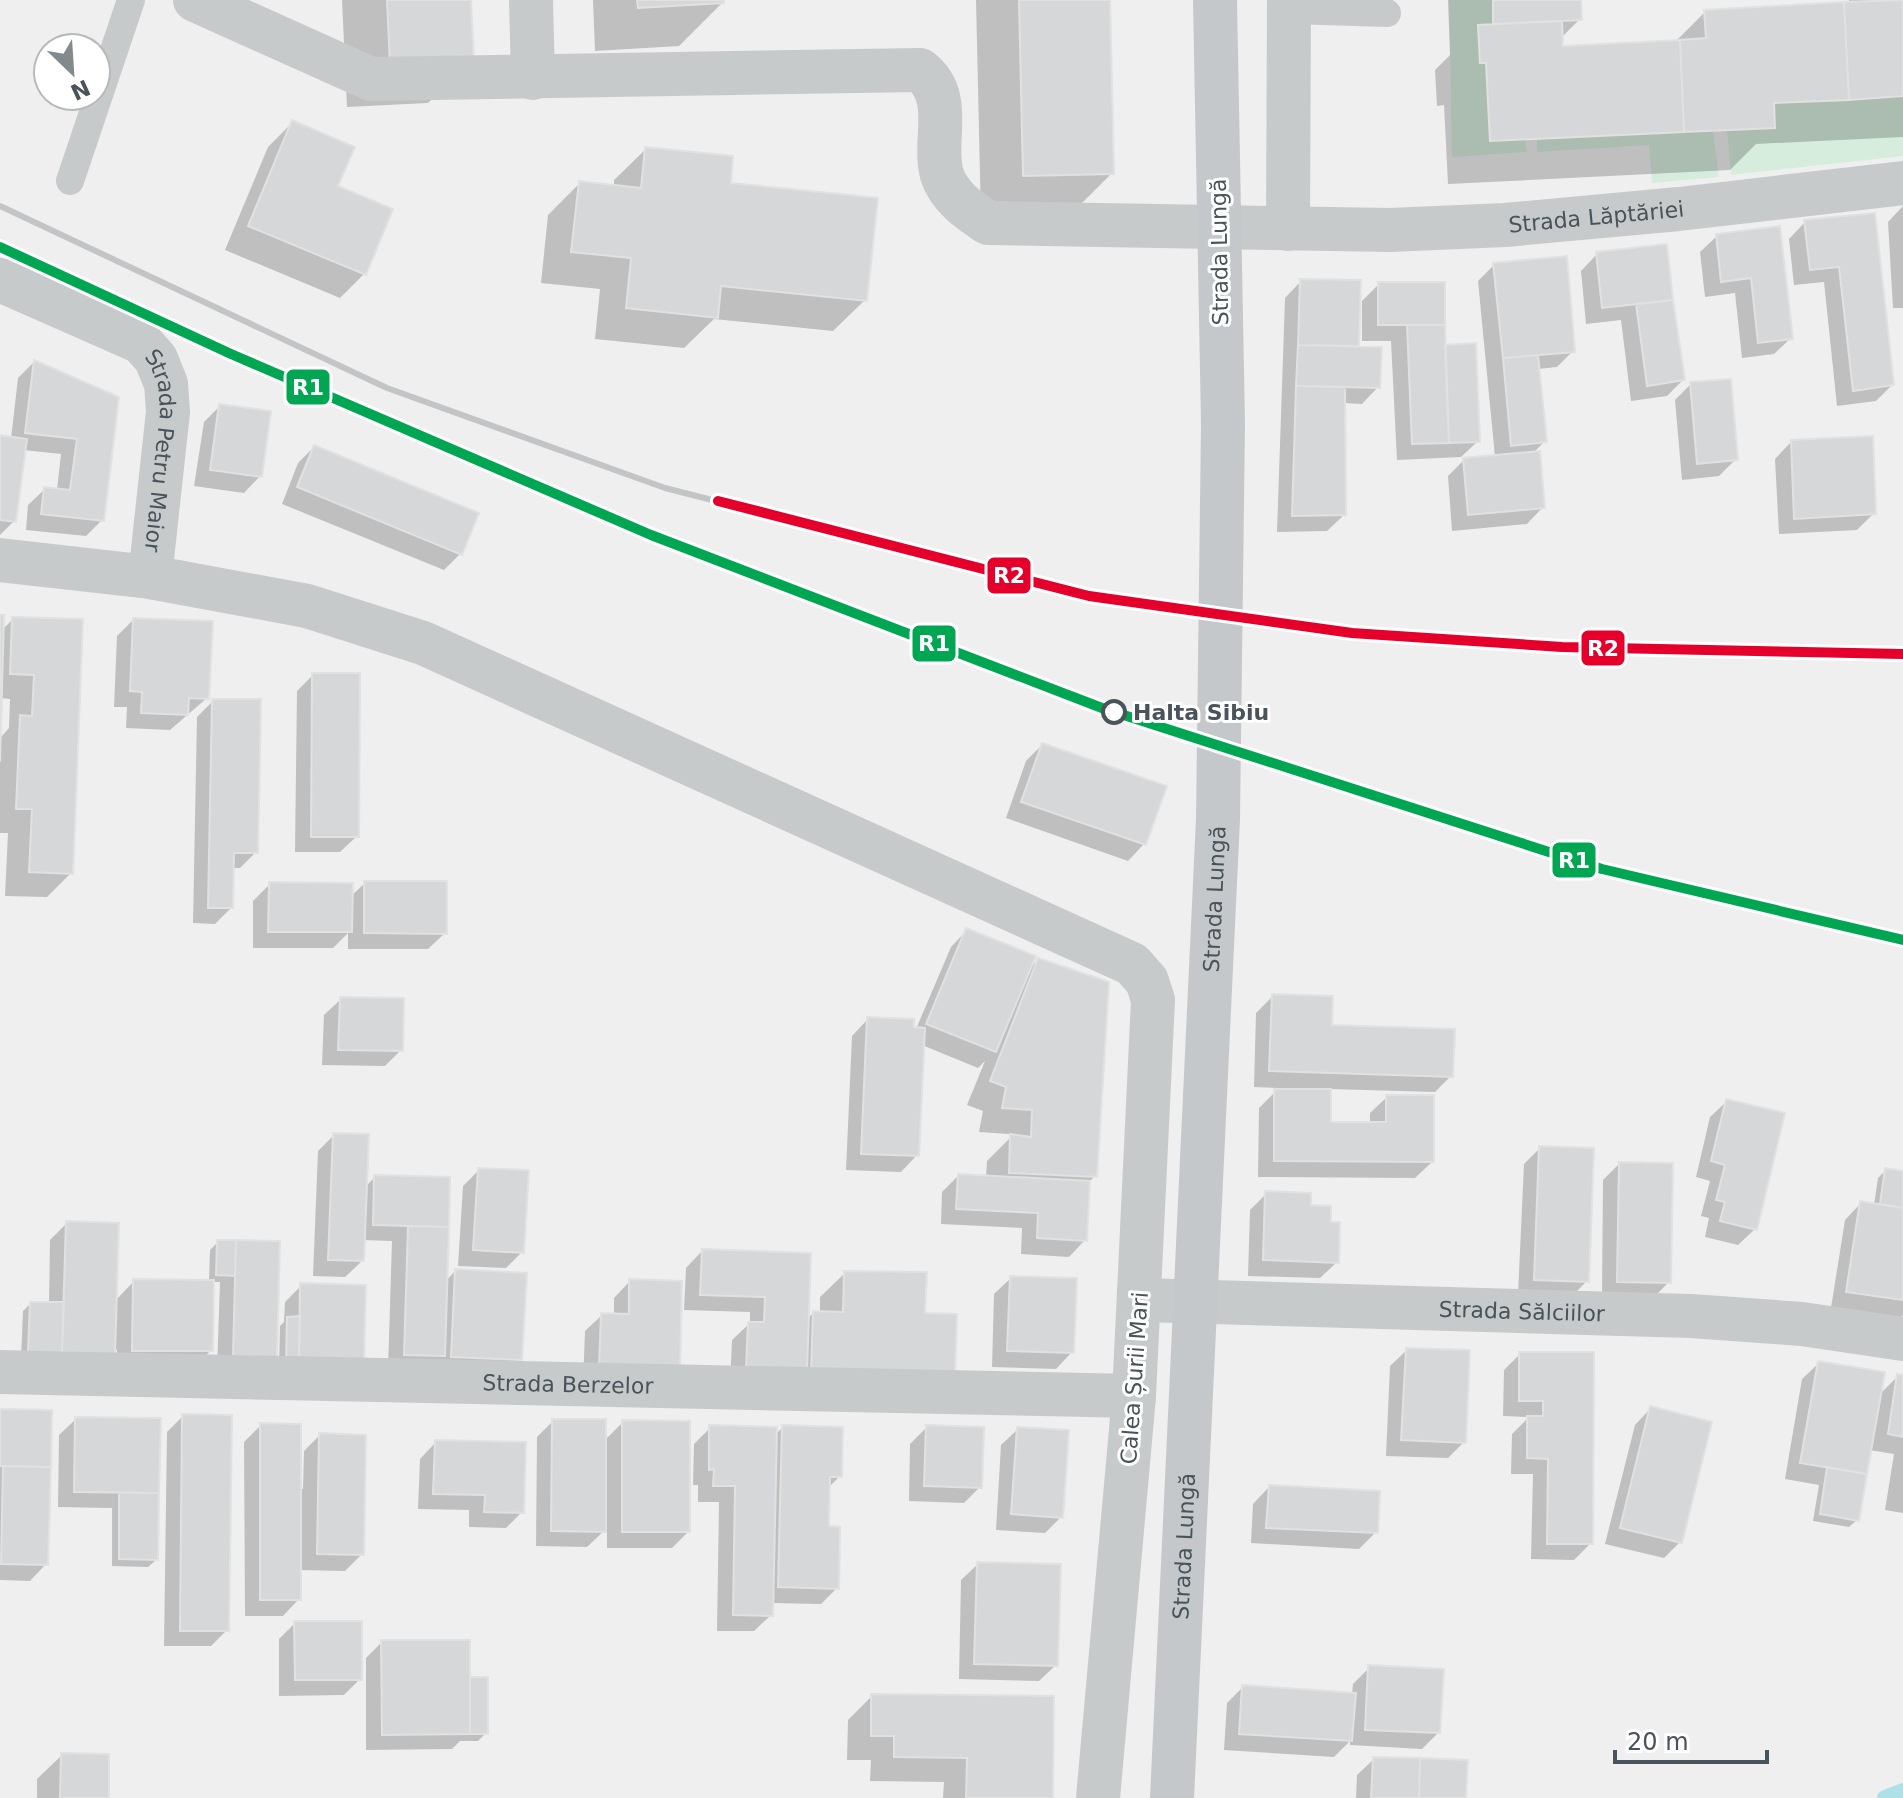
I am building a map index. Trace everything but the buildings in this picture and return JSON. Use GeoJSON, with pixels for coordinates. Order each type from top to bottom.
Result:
{"type":"FeatureCollection","features":[{"type":"Feature","properties":{"kind":"main road","name":"Strada Lungă"},"geometry":{"type":"LineString","coordinates":[[1172,1798],[1218,819],[1223,424],[1215,0]]}},
{"type":"Feature","properties":{"kind":"street"},"geometry":{"type":"LineString","coordinates":[[195,0],[371,79],[533,78],[531,0]]}},
{"type":"Feature","properties":{"kind":"street"},"geometry":{"type":"LineString","coordinates":[[1288,229],[1289,5]]}},
{"type":"Feature","properties":{"kind":"street","name":"Strada Lăptăriei"},"geometry":{"type":"LineString","coordinates":[[533,78],[920,70],[931,79],[938,96],[942,175],[960,205],[988,223],[1390,230],[1505,225],[1903,183]]}},
{"type":"Feature","properties":{"kind":"street","name":"Strada Petru Maior"},"geometry":{"type":"LineString","coordinates":[[0,280],[141,342],[156,359],[166,384],[168,412],[150,577]]}},
{"type":"Feature","properties":{"kind":"street"},"geometry":{"type":"LineString","coordinates":[[0,560],[150,577]]}},
{"type":"Feature","properties":{"kind":"street","name":"Calea Șurii Mari"},"geometry":{"type":"LineString","coordinates":[[150,577],[307,606],[423,643],[1132,964],[1147,981],[1153,1000],[1140,1300],[1098,1798]]}},
{"type":"Feature","properties":{"kind":"street","name":"Strada Sălciilor"},"geometry":{"type":"LineString","coordinates":[[1140,1300],[1691,1316],[1802,1324],[1903,1339]]}},
{"type":"Feature","properties":{"kind":"street","name":"Strada Berzelor"},"geometry":{"type":"LineString","coordinates":[[0,1372],[1134,1396]]}},
{"type":"Feature","properties":{"kind":"lane"},"geometry":{"type":"LineString","coordinates":[[70,181],[131,0]]}},
{"type":"Feature","properties":{"kind":"lane"},"geometry":{"type":"LineString","coordinates":[[1289,5],[1387,13]]}},
{"type":"Feature","properties":{"kind":"green space"},"geometry":{"type":"Polygon","coordinates":[[[1449,0],[1493,0],[1493,24],[1478,26],[1480,63],[1486,63],[1490,141],[1525,140],[1527,152],[1452,157],[1449,0]]]}},
{"type":"Feature","properties":{"kind":"green space"},"geometry":{"type":"Polygon","coordinates":[[[1903,96],[1903,156],[1731,175],[1727,130],[1775,128],[1774,103],[1903,96]]]}},
{"type":"Feature","properties":{"kind":"green space"},"geometry":{"type":"Polygon","coordinates":[[[1713,130],[1719,177],[1652,183],[1649,145],[1537,152],[1537,139],[1713,130]]]}},
{"type":"Feature","properties":{"kind":"waterway"},"geometry":{"type":"LineString","coordinates":[[1885,1798],[1903,1791]]}},
{"type":"Feature","properties":{"kind":"railway"},"geometry":{"type":"LineString","coordinates":[[0,206],[387,388],[665,488],[1089,596],[1352,633],[1562,647],[1903,654]]}},
{"type":"Feature","properties":{"kind":"transit line","name":"R1"},"geometry":{"type":"LineString","coordinates":[[0,247],[231,354],[651,535],[1102,708],[1602,869],[1903,940]]}},
{"type":"Feature","properties":{"kind":"transit line","name":"R2"},"geometry":{"type":"LineString","coordinates":[[718,501],[1089,596],[1352,633],[1562,647],[1903,654]]}},
{"type":"Feature","properties":{"kind":"place","name":"Halta Sibiu"},"geometry":{"type":"Point","coordinates":[1114,712]}}]}
